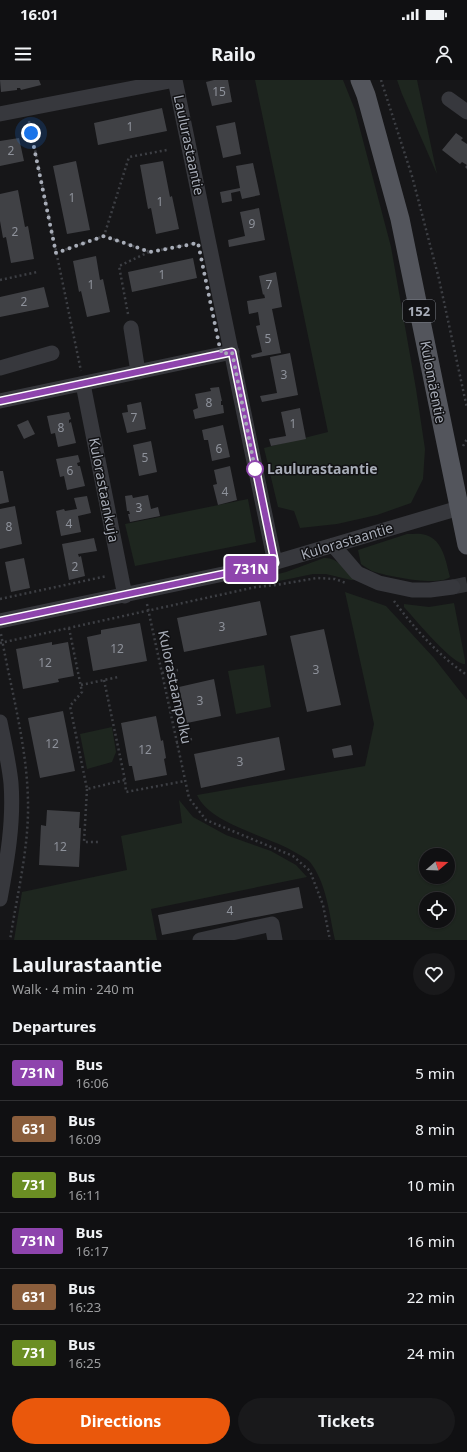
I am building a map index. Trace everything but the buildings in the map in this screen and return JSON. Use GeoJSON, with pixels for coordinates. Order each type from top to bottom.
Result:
{"type":"FeatureCollection","features":[{"type":"Feature","properties":{"kind":"main road","name":"Kulomäentie"},"geometry":{"type":"LineString","coordinates":[[360,80],[366,95],[400,219],[467,545]]}},
{"type":"Feature","properties":{"kind":"street","name":"Laulurastaantie"},"geometry":{"type":"LineString","coordinates":[[0,114],[175,80],[275,563]]}},
{"type":"Feature","properties":{"kind":"street"},"geometry":{"type":"LineString","coordinates":[[449,99],[467,112]]}},
{"type":"Feature","properties":{"kind":"street"},"geometry":{"type":"LineString","coordinates":[[131,328],[138,372]]}},
{"type":"Feature","properties":{"kind":"street"},"geometry":{"type":"LineString","coordinates":[[0,401],[232,352]]}},
{"type":"Feature","properties":{"kind":"street"},"geometry":{"type":"LineString","coordinates":[[0,368],[52,353]]}},
{"type":"Feature","properties":{"kind":"street","name":"Kulorastaankuja"},"geometry":{"type":"LineString","coordinates":[[83,384],[125,596]]}},
{"type":"Feature","properties":{"kind":"street","name":"Kulorastaantie"},"geometry":{"type":"LineString","coordinates":[[0,621],[145,592],[275,563],[459,508]]}},
{"type":"Feature","properties":{"kind":"street"},"geometry":{"type":"LineString","coordinates":[[333,545],[357,573],[380,584],[412,590],[430,590],[453,587]]}},
{"type":"Feature","properties":{"kind":"street"},"geometry":{"type":"LineString","coordinates":[[0,722],[11,781],[12,802],[10,841],[0,899]]}},
{"type":"Feature","properties":{"kind":"street"},"geometry":{"type":"LineString","coordinates":[[200,940],[272,924],[275,940]]}},
{"type":"Feature","properties":{"kind":"path"},"geometry":{"type":"LineString","coordinates":[[381,80],[412,176],[439,279],[467,408]]}},
{"type":"Feature","properties":{"kind":"path"},"geometry":{"type":"LineString","coordinates":[[25,109],[83,384]]}},
{"type":"Feature","properties":{"kind":"path"},"geometry":{"type":"LineString","coordinates":[[104,236],[129,157],[167,150]]}},
{"type":"Feature","properties":{"kind":"path"},"geometry":{"type":"LineString","coordinates":[[56,253],[104,236],[150,252]]}},
{"type":"Feature","properties":{"kind":"path"},"geometry":{"type":"LineString","coordinates":[[131,328],[119,266],[150,252],[198,243]]}},
{"type":"Feature","properties":{"kind":"path"},"geometry":{"type":"LineString","coordinates":[[0,280],[37,272]]}},
{"type":"Feature","properties":{"kind":"path"},"geometry":{"type":"LineString","coordinates":[[0,643],[256,587]]}},
{"type":"Feature","properties":{"kind":"path","name":"Kulorastaanpolku"},"geometry":{"type":"LineString","coordinates":[[145,592],[176,743],[189,798],[206,820],[293,856],[310,871],[323,905],[330,940]]}},
{"type":"Feature","properties":{"kind":"path"},"geometry":{"type":"LineString","coordinates":[[391,597],[407,618],[440,652],[467,675]]}},
{"type":"Feature","properties":{"kind":"path"},"geometry":{"type":"LineString","coordinates":[[69,628],[82,692],[70,706],[87,788],[84,842],[99,842]]}},
{"type":"Feature","properties":{"kind":"path"},"geometry":{"type":"LineString","coordinates":[[162,673],[178,670]]}},
{"type":"Feature","properties":{"kind":"path"},"geometry":{"type":"LineString","coordinates":[[81,685],[118,677]]}},
{"type":"Feature","properties":{"kind":"path"},"geometry":{"type":"LineString","coordinates":[[104,680],[125,780],[126,792],[185,780]]}},
{"type":"Feature","properties":{"kind":"path"},"geometry":{"type":"LineString","coordinates":[[176,743],[192,739]]}},
{"type":"Feature","properties":{"kind":"path"},"geometry":{"type":"LineString","coordinates":[[87,788],[125,780]]}},
{"type":"Feature","properties":{"kind":"shaded area"},"geometry":{"type":"Polygon","coordinates":[[[255,80],[343,80],[355,110],[391,247],[425,449],[423,479],[411,503],[377,515],[337,524],[300,528],[294,511],[278,507],[264,448],[328,432],[255,80]]]}},
{"type":"Feature","properties":{"kind":"shaded area"},"geometry":{"type":"Polygon","coordinates":[[[397,80],[417,80],[437,174],[402,94],[397,80]]]}},
{"type":"Feature","properties":{"kind":"shaded area"},"geometry":{"type":"Polygon","coordinates":[[[248,499],[256,542],[135,566],[125,524],[248,499]]]}},
{"type":"Feature","properties":{"kind":"shaded area"},"geometry":{"type":"Polygon","coordinates":[[[407,534],[424,534],[436,542],[443,552],[450,577],[444,580],[435,581],[412,580],[372,571],[361,564],[358,550],[407,534]]]}},
{"type":"Feature","properties":{"kind":"shaded area"},"geometry":{"type":"Polygon","coordinates":[[[324,558],[329,558],[337,562],[345,568],[354,580],[326,574],[313,574],[279,581],[275,580],[274,575],[324,558]]]}},
{"type":"Feature","properties":{"kind":"shaded area"},"geometry":{"type":"Polygon","coordinates":[[[345,592],[386,606],[434,658],[467,700],[467,940],[335,940],[324,889],[310,862],[273,841],[242,829],[214,814],[204,805],[197,795],[365,766],[374,724],[345,592]]]}},
{"type":"Feature","properties":{"kind":"shaded area"},"geometry":{"type":"Polygon","coordinates":[[[454,603],[465,664],[459,662],[443,649],[404,607],[404,604],[429,607],[454,603]]]}},
{"type":"Feature","properties":{"kind":"shaded area"},"geometry":{"type":"Polygon","coordinates":[[[264,665],[271,707],[236,714],[228,671],[264,665]]]}},
{"type":"Feature","properties":{"kind":"shaded area"},"geometry":{"type":"Polygon","coordinates":[[[112,727],[116,752],[112,762],[87,769],[80,734],[112,727]]]}},
{"type":"Feature","properties":{"kind":"shaded area"},"geometry":{"type":"Polygon","coordinates":[[[179,800],[193,817],[226,835],[271,851],[296,865],[307,877],[151,909],[157,940],[14,940],[22,892],[127,870],[121,836],[182,823],[179,800]]]}},
{"type":"Feature","properties":{"kind":"tunnel"},"geometry":{"type":"LineString","coordinates":[[453,587],[467,584]]}},
{"type":"Feature","properties":{"kind":"bus line","name":"731N"},"geometry":{"type":"LineString","coordinates":[[0,401],[232,352],[275,563],[135,594],[0,621]]}},
{"type":"Feature","properties":{"kind":"place","name":"Laulurastaantie"},"geometry":{"type":"Point","coordinates":[255,469]}},
{"type":"Feature","properties":{"kind":"route"},"geometry":{"type":"LineString","coordinates":[[31,133],[56,253],[104,236],[150,252],[198,243],[222,354],[232,352],[255,469]]}}]}
